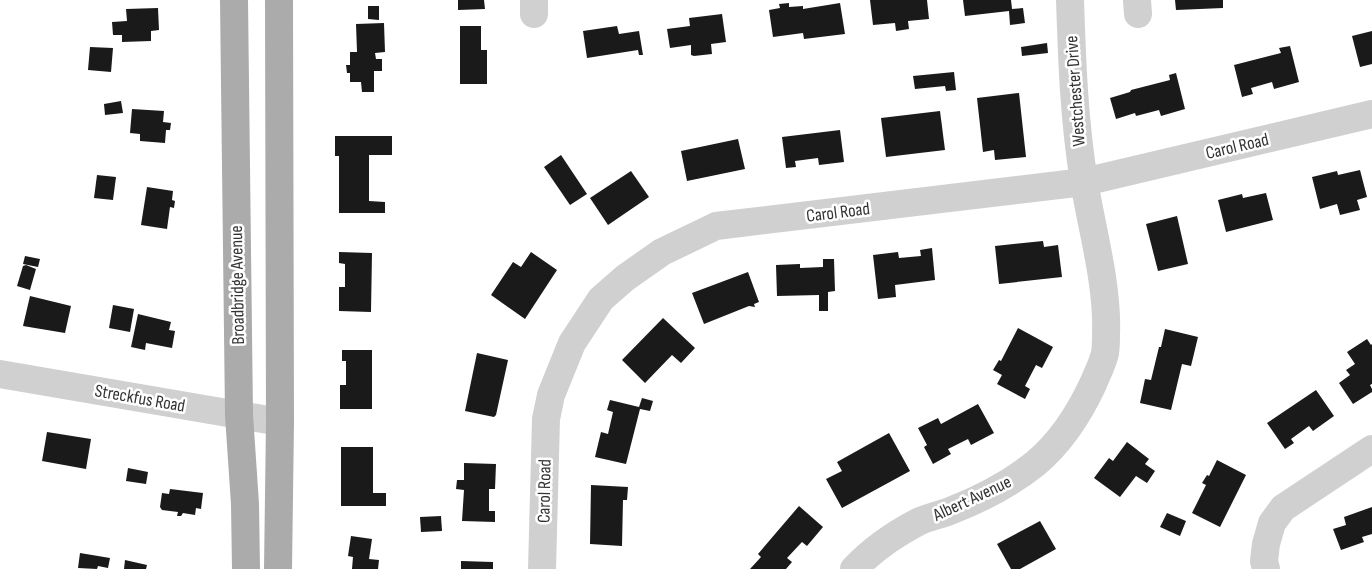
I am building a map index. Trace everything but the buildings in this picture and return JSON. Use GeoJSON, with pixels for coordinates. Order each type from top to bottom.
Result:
{"type":"FeatureCollection","features":[{"type":"Feature","properties":{"kind":"main road","name":"Broadbridge Avenue"},"geometry":{"type":"LineString","coordinates":[[234,0],[239,415],[245,504],[246,569]]}},
{"type":"Feature","properties":{"kind":"main road"},"geometry":{"type":"LineString","coordinates":[[278,569],[280,422],[279,0]]}},
{"type":"Feature","properties":{"kind":"street","name":"Westchester Drive"},"geometry":{"type":"LineString","coordinates":[[1070,0],[1073,73],[1084,182]]}},
{"type":"Feature","properties":{"kind":"street","name":"Carol Road"},"geometry":{"type":"LineString","coordinates":[[542,569],[546,419],[551,395],[572,343],[601,299],[625,278],[662,252],[716,226],[1084,182],[1372,114]]}},
{"type":"Feature","properties":{"kind":"street","name":"Albert Avenue"},"geometry":{"type":"LineString","coordinates":[[854,569],[891,538],[919,522],[958,507],[1008,484],[1036,463],[1058,442],[1076,417],[1099,372],[1105,352],[1107,316],[1103,283],[1084,182]]}},
{"type":"Feature","properties":{"kind":"street","name":"Streckfus Road"},"geometry":{"type":"LineString","coordinates":[[0,374],[280,422]]}},
{"type":"Feature","properties":{"kind":"street"},"geometry":{"type":"LineString","coordinates":[[1266,569],[1264,561],[1266,544],[1272,523],[1283,508],[1372,449]]}}]}
